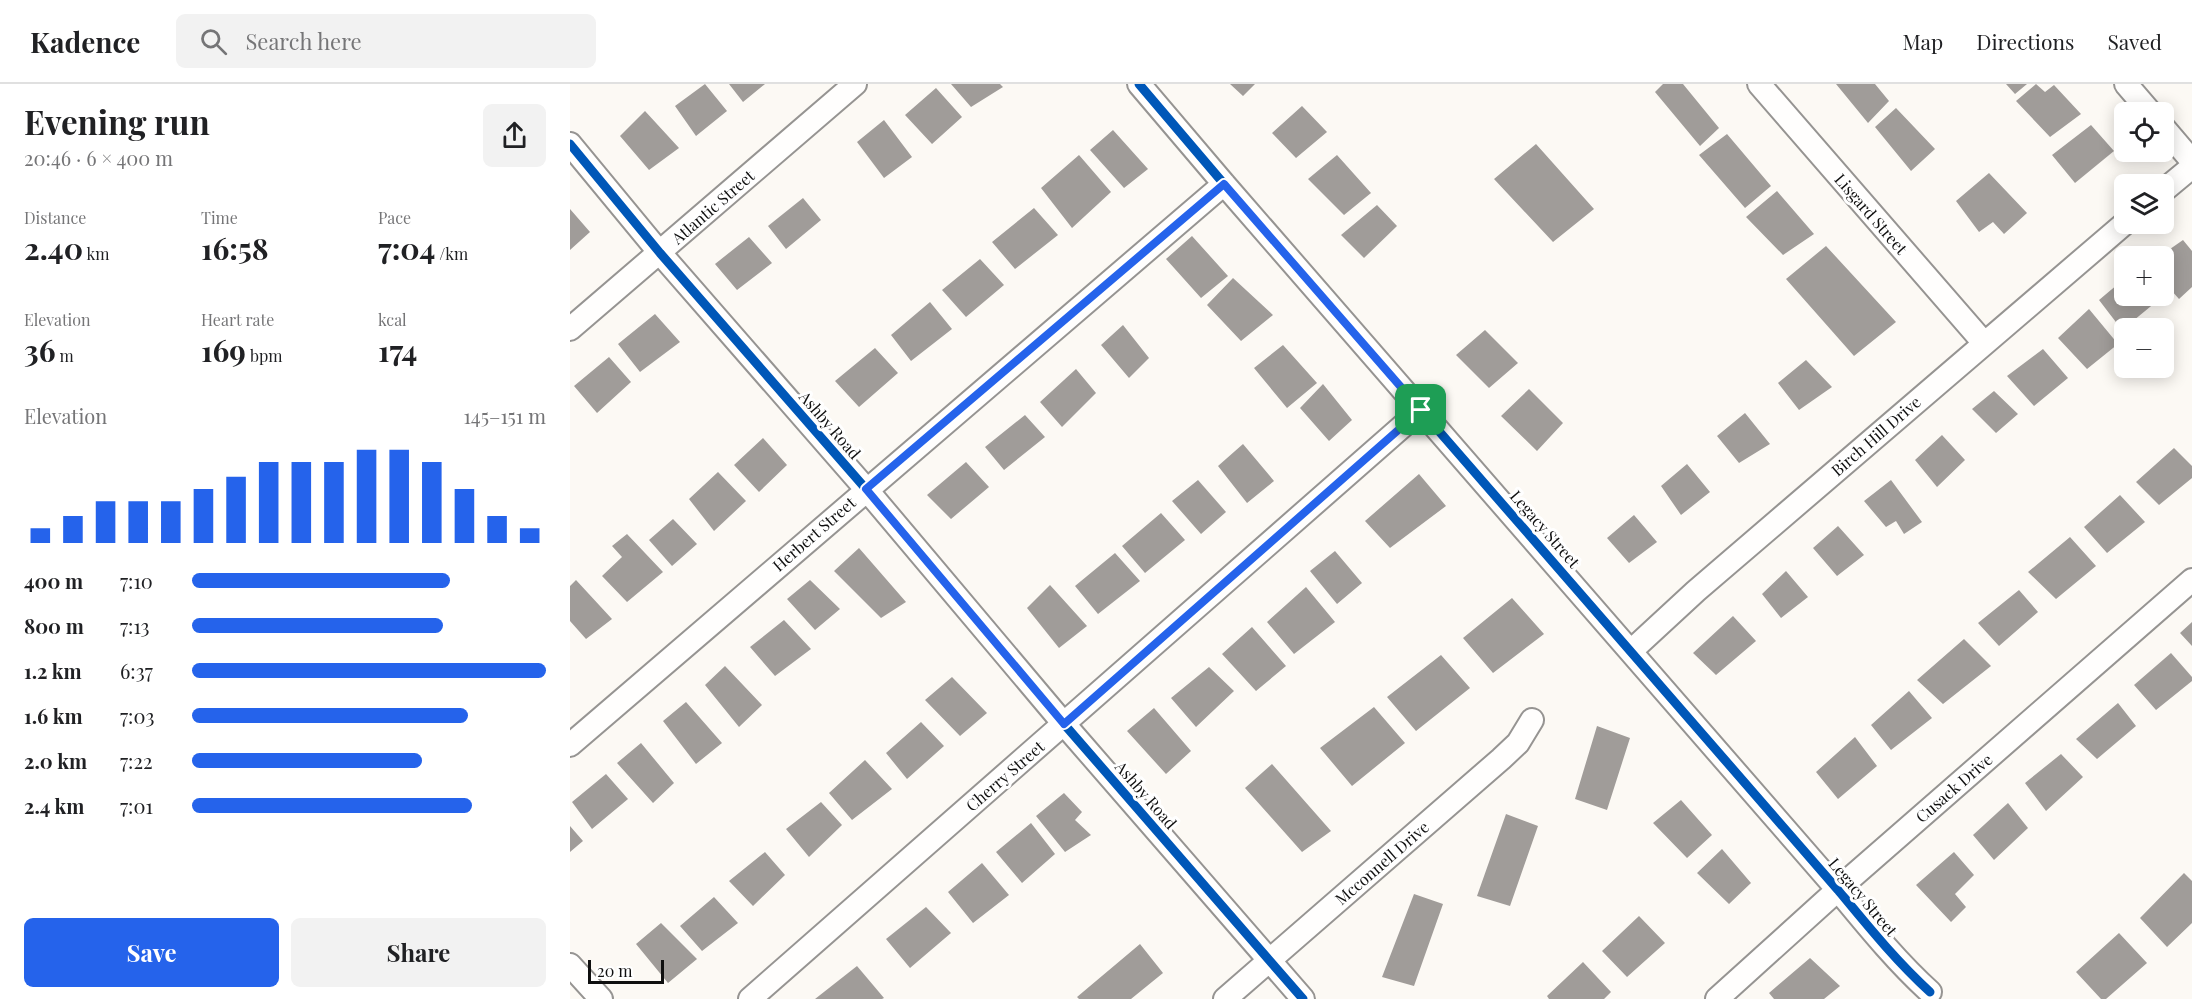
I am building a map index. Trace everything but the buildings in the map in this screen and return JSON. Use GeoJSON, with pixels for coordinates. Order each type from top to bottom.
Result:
{"type":"FeatureCollection","features":[{"type":"Feature","properties":{"kind":"street","name":"Atlantic Street"},"geometry":{"type":"LineString","coordinates":[[570,329],[855,84]]}},
{"type":"Feature","properties":{"kind":"street","name":"Legacy Street"},"geometry":{"type":"LineString","coordinates":[[1139,84],[1880,941],[1930,992]]}},
{"type":"Feature","properties":{"kind":"street","name":"Lisgard Street"},"geometry":{"type":"LineString","coordinates":[[1759,84],[1984,344]]}},
{"type":"Feature","properties":{"kind":"street"},"geometry":{"type":"LineString","coordinates":[[2126,84],[2141,102]]}},
{"type":"Feature","properties":{"kind":"street"},"geometry":{"type":"LineString","coordinates":[[2174,140],[2192,161]]}},
{"type":"Feature","properties":{"kind":"street","name":"Ashby Road"},"geometry":{"type":"LineString","coordinates":[[570,144],[660,253],[866,489],[1064,724],[1303,999]]}},
{"type":"Feature","properties":{"kind":"street"},"geometry":{"type":"LineString","coordinates":[[2174,182],[2192,167]]}},
{"type":"Feature","properties":{"kind":"street","name":"Herbert Street"},"geometry":{"type":"LineString","coordinates":[[570,745],[1224,184]]}},
{"type":"Feature","properties":{"kind":"street","name":"Birch Hill Drive"},"geometry":{"type":"LineString","coordinates":[[1630,651],[1696,591],[2114,233]]}},
{"type":"Feature","properties":{"kind":"street","name":"Cherry Street"},"geometry":{"type":"LineString","coordinates":[[750,999],[1421,410]]}},
{"type":"Feature","properties":{"kind":"street","name":"Cusack Drive"},"geometry":{"type":"LineString","coordinates":[[1717,999],[2192,580]]}},
{"type":"Feature","properties":{"kind":"street","name":"Mcconnell Drive"},"geometry":{"type":"LineString","coordinates":[[1225,999],[1510,751],[1532,720]]}},
{"type":"Feature","properties":{"kind":"street"},"geometry":{"type":"LineString","coordinates":[[570,965],[601,999]]}},
{"type":"Feature","properties":{"kind":"cycle path"},"geometry":{"type":"LineString","coordinates":[[1139,84],[1882,942],[1930,992]]}},
{"type":"Feature","properties":{"kind":"cycle path"},"geometry":{"type":"LineString","coordinates":[[570,144],[660,253],[866,489],[1064,724],[1303,999]]}},
{"type":"Feature","properties":{"kind":"route"},"geometry":{"type":"LineString","coordinates":[[1224,184],[1421,410],[1064,724],[866,489],[1224,184]]}}]}
